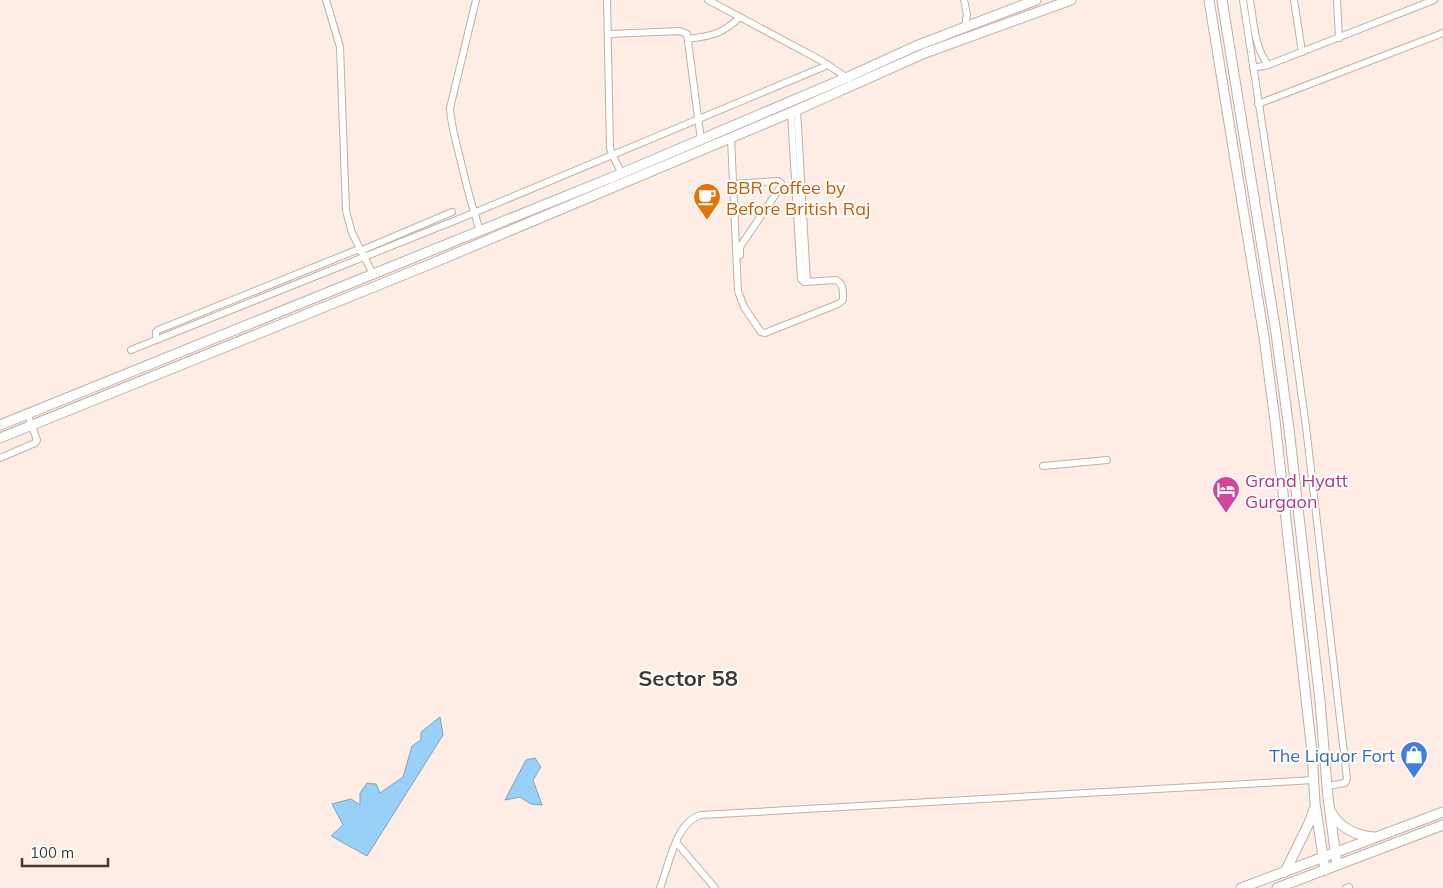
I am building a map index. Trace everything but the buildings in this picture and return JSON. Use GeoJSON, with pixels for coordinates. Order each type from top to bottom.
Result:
{"type":"FeatureCollection","features":[{"type":"Feature","properties":{"kind":"street"},"geometry":{"type":"LineString","coordinates":[[326,0],[340,47],[346,211],[349,226],[373,274]]}},
{"type":"Feature","properties":{"kind":"street"},"geometry":{"type":"LineString","coordinates":[[476,0],[450,108],[451,121],[480,230]]}},
{"type":"Feature","properties":{"kind":"street"},"geometry":{"type":"LineString","coordinates":[[607,0],[610,148],[622,174]]}},
{"type":"Feature","properties":{"kind":"street"},"geometry":{"type":"LineString","coordinates":[[708,0],[828,65],[850,81]]}},
{"type":"Feature","properties":{"kind":"street"},"geometry":{"type":"LineString","coordinates":[[964,0],[967,14],[965,26]]}},
{"type":"Feature","properties":{"kind":"street"},"geometry":{"type":"LineString","coordinates":[[0,438],[433,263],[732,138],[794,111],[916,46],[1036,0]]}},
{"type":"Feature","properties":{"kind":"street"},"geometry":{"type":"LineString","coordinates":[[0,424],[850,81],[1071,0]]}},
{"type":"Feature","properties":{"kind":"street"},"geometry":{"type":"LineString","coordinates":[[1209,0],[1264,337],[1309,728],[1315,804],[1324,870]]}},
{"type":"Feature","properties":{"kind":"street"},"geometry":{"type":"LineString","coordinates":[[1222,0],[1286,400],[1322,726],[1329,808],[1337,866]]}},
{"type":"Feature","properties":{"kind":"street"},"geometry":{"type":"LineString","coordinates":[[1242,0],[1281,246],[1306,426],[1347,779],[1345,783],[1327,786]]}},
{"type":"Feature","properties":{"kind":"street"},"geometry":{"type":"LineString","coordinates":[[1250,0],[1257,46],[1268,66]]}},
{"type":"Feature","properties":{"kind":"street"},"geometry":{"type":"LineString","coordinates":[[1294,0],[1302,52]]}},
{"type":"Feature","properties":{"kind":"street"},"geometry":{"type":"LineString","coordinates":[[1336,0],[1339,38]]}},
{"type":"Feature","properties":{"kind":"street"},"geometry":{"type":"LineString","coordinates":[[1253,68],[1268,66],[1434,0]]}},
{"type":"Feature","properties":{"kind":"street"},"geometry":{"type":"LineString","coordinates":[[688,39],[718,33],[730,27],[740,17]]}},
{"type":"Feature","properties":{"kind":"street"},"geometry":{"type":"LineString","coordinates":[[608,34],[680,31],[687,34],[702,140]]}},
{"type":"Feature","properties":{"kind":"street"},"geometry":{"type":"LineString","coordinates":[[1258,104],[1443,33]]}},
{"type":"Feature","properties":{"kind":"street"},"geometry":{"type":"LineString","coordinates":[[131,350],[364,258],[700,120],[828,65]]}},
{"type":"Feature","properties":{"kind":"street"},"geometry":{"type":"LineString","coordinates":[[732,138],[739,297],[763,334],[842,302],[842,285],[840,282],[836,280],[807,282],[801,279],[802,244],[794,111]]}},
{"type":"Feature","properties":{"kind":"street"},"geometry":{"type":"LineString","coordinates":[[734,184],[778,181],[781,186],[740,247],[740,254],[737,259]]}},
{"type":"Feature","properties":{"kind":"street"},"geometry":{"type":"LineString","coordinates":[[156,340],[156,332],[158,330],[452,212]]}},
{"type":"Feature","properties":{"kind":"street"},"geometry":{"type":"LineString","coordinates":[[139,368],[144,379]]}},
{"type":"Feature","properties":{"kind":"street"},"geometry":{"type":"LineString","coordinates":[[0,458],[36,442],[37,438],[27,413]]}},
{"type":"Feature","properties":{"kind":"street"},"geometry":{"type":"LineString","coordinates":[[1043,466],[1107,460]]}},
{"type":"Feature","properties":{"kind":"street"},"geometry":{"type":"LineString","coordinates":[[1309,728],[1322,726]]}},
{"type":"Feature","properties":{"kind":"street"},"geometry":{"type":"LineString","coordinates":[[660,888],[676,842],[688,822],[701,815],[1314,780]]}},
{"type":"Feature","properties":{"kind":"street"},"geometry":{"type":"LineString","coordinates":[[1285,872],[1310,821],[1315,804]]}},
{"type":"Feature","properties":{"kind":"street"},"geometry":{"type":"LineString","coordinates":[[1329,808],[1334,817],[1348,829],[1366,836],[1378,837]]}},
{"type":"Feature","properties":{"kind":"street"},"geometry":{"type":"LineString","coordinates":[[1240,888],[1443,812]]}},
{"type":"Feature","properties":{"kind":"street"},"geometry":{"type":"LineString","coordinates":[[1277,888],[1443,825]]}},
{"type":"Feature","properties":{"kind":"street"},"geometry":{"type":"LineString","coordinates":[[676,842],[715,888]]}},
{"type":"Feature","properties":{"kind":"water"},"geometry":{"type":"Polygon","coordinates":[[[440,717],[443,735],[367,856],[331,836],[343,825],[332,804],[351,799],[360,805],[360,793],[367,783],[376,784],[380,793],[403,777],[412,746],[421,740],[421,732],[440,717]]]}},
{"type":"Feature","properties":{"kind":"water"},"geometry":{"type":"Polygon","coordinates":[[[535,758],[541,767],[533,780],[542,805],[531,804],[520,797],[505,800],[526,760],[535,758]]]}},
{"type":"Feature","properties":{"kind":"place","name":"BBR Coffee by Before British Raj"},"geometry":{"type":"Point","coordinates":[707,221]}},
{"type":"Feature","properties":{"kind":"place","name":"Grand Hyatt Gurgaon"},"geometry":{"type":"Point","coordinates":[1226,514]}},
{"type":"Feature","properties":{"kind":"place","name":"The Liquor Fort"},"geometry":{"type":"Point","coordinates":[1414,779]}},
{"type":"Feature","properties":{"kind":"district","name":"Sector 58"},"geometry":{"type":"Point","coordinates":[688,678]}}]}
